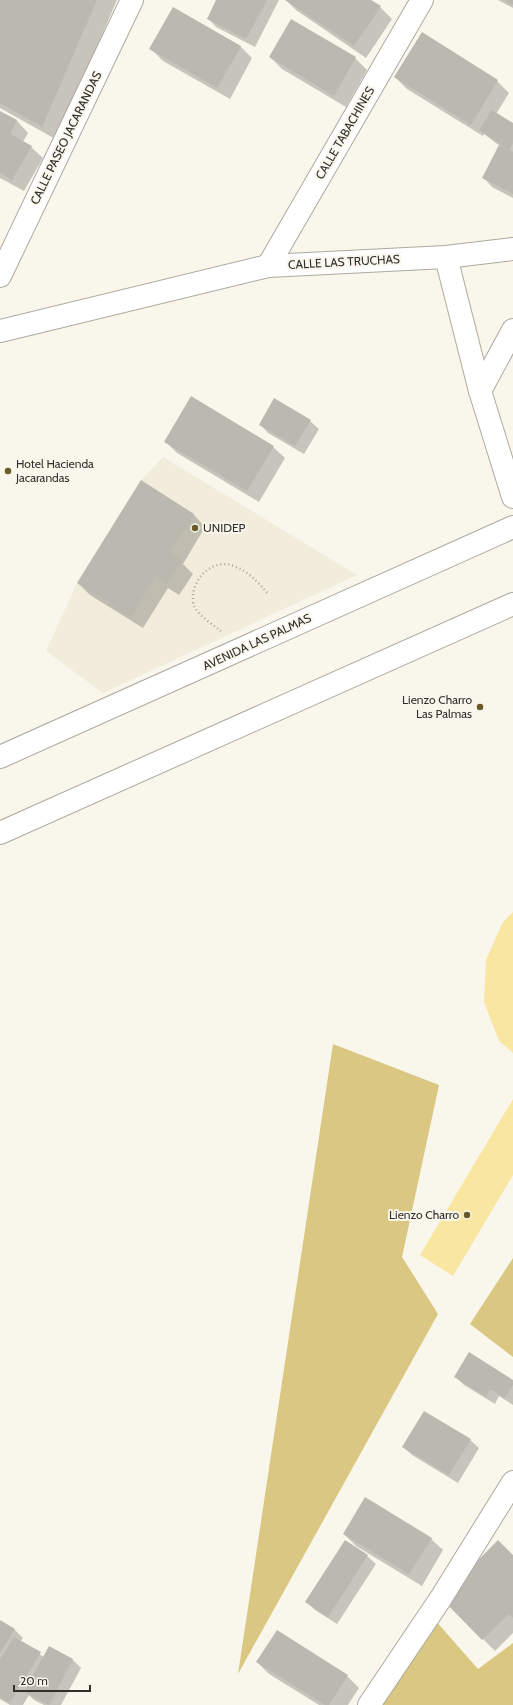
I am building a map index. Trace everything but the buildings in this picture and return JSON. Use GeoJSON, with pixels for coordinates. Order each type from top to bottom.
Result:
{"type":"FeatureCollection","features":[{"type":"Feature","properties":{"kind":"street","name":"CALLE PASEO JACARANDAS"},"geometry":{"type":"LineString","coordinates":[[0,276],[132,0]]}},
{"type":"Feature","properties":{"kind":"street","name":"CALLE TABACHINES"},"geometry":{"type":"LineString","coordinates":[[268,266],[422,0]]}},
{"type":"Feature","properties":{"kind":"street","name":"CALLE LAS TRUCHAS"},"geometry":{"type":"LineString","coordinates":[[0,331],[268,266],[446,257],[513,249]]}},
{"type":"Feature","properties":{"kind":"street"},"geometry":{"type":"LineString","coordinates":[[446,257],[480,391],[513,497]]}},
{"type":"Feature","properties":{"kind":"street"},"geometry":{"type":"LineString","coordinates":[[480,391],[513,330]]}},
{"type":"Feature","properties":{"kind":"street","name":"AVENIDA LAS PALMAS"},"geometry":{"type":"LineString","coordinates":[[0,757],[244,649],[290,626],[513,527]]}},
{"type":"Feature","properties":{"kind":"street"},"geometry":{"type":"LineString","coordinates":[[0,833],[513,604]]}},
{"type":"Feature","properties":{"kind":"street"},"geometry":{"type":"LineString","coordinates":[[369,1705],[441,1598],[513,1482]]}},
{"type":"Feature","properties":{"kind":"path"},"geometry":{"type":"LineString","coordinates":[[244,649],[204,618],[193,606],[193,589],[201,574],[217,565],[233,565],[251,576],[270,595]]}},
{"type":"Feature","properties":{"kind":"shaded area","name":"UNIDEP"},"geometry":{"type":"Polygon","coordinates":[[[163,457],[357,575],[103,693],[46,651],[77,583],[141,480],[163,457]]]}},
{"type":"Feature","properties":{"kind":"shaded area"},"geometry":{"type":"Polygon","coordinates":[[[513,912],[513,1053],[499,1041],[484,1002],[486,960],[503,922],[513,912]]]}},
{"type":"Feature","properties":{"kind":"shaded area"},"geometry":{"type":"Polygon","coordinates":[[[333,1044],[439,1085],[402,1257],[438,1314],[238,1674],[333,1044]]]}},
{"type":"Feature","properties":{"kind":"shaded area","name":"Lienzo Charro"},"geometry":{"type":"Polygon","coordinates":[[[513,1099],[513,1175],[453,1276],[420,1255],[513,1099]]]}},
{"type":"Feature","properties":{"kind":"shaded area"},"geometry":{"type":"Polygon","coordinates":[[[513,1258],[513,1357],[470,1324],[513,1258]]]}},
{"type":"Feature","properties":{"kind":"shaded area"},"geometry":{"type":"Polygon","coordinates":[[[434,1619],[478,1669],[513,1643],[513,1705],[383,1705],[434,1619]]]}},
{"type":"Feature","properties":{"kind":"place","name":"Hotel Hacienda Jacarandas"},"geometry":{"type":"Point","coordinates":[8,471]}},
{"type":"Feature","properties":{"kind":"place","name":"UNIDEP"},"geometry":{"type":"Point","coordinates":[195,528]}},
{"type":"Feature","properties":{"kind":"place","name":"Lienzo Charro Las Palmas"},"geometry":{"type":"Point","coordinates":[480,707]}},
{"type":"Feature","properties":{"kind":"place","name":"Lienzo Charro"},"geometry":{"type":"Point","coordinates":[467,1215]}}]}
